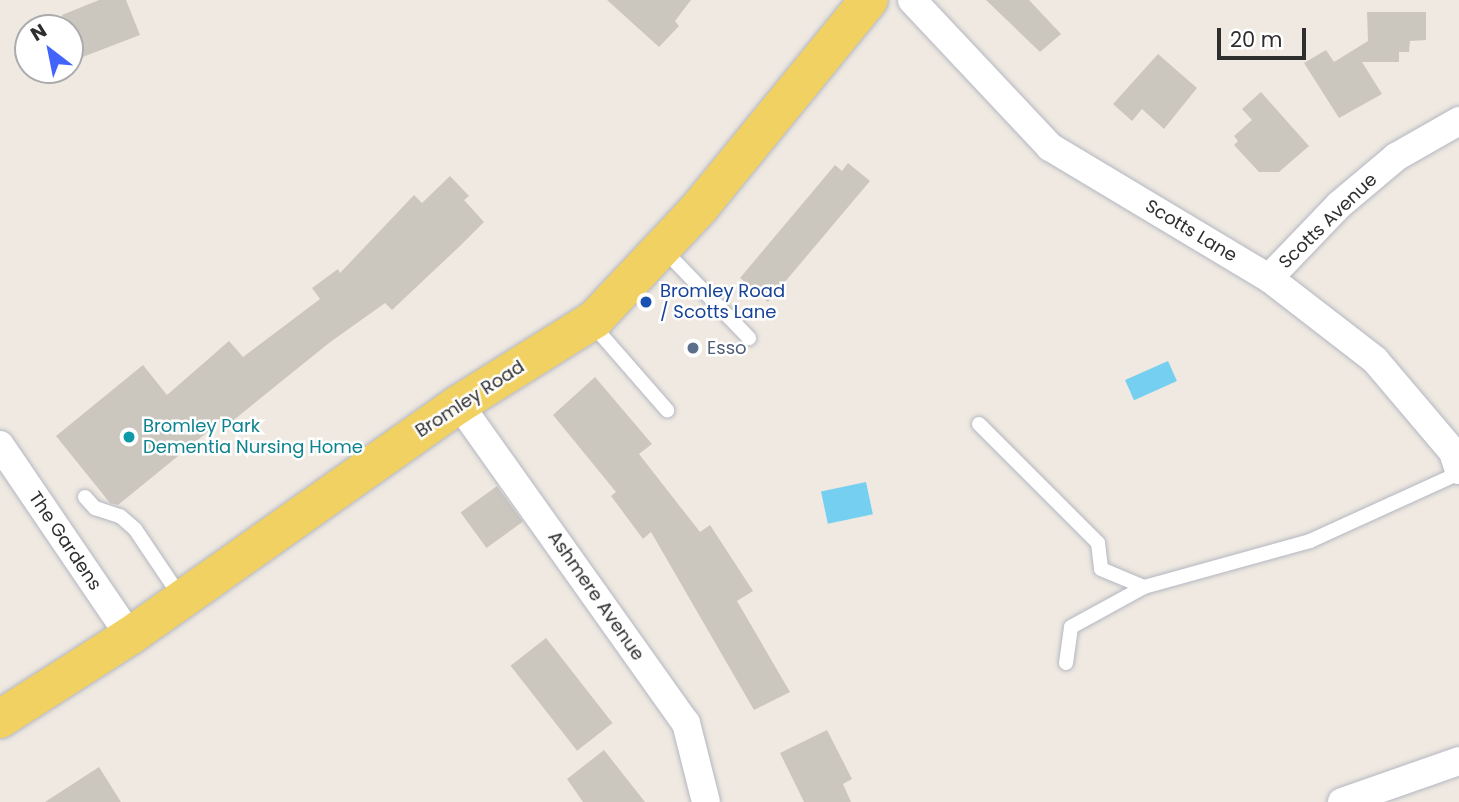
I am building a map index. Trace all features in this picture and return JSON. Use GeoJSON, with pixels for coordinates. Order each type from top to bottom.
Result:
{"type":"FeatureCollection","features":[{"type":"Feature","properties":{"kind":"main road","name":"Bromley Road"},"geometry":{"type":"LineString","coordinates":[[0,719],[130,636],[459,404],[591,321],[662,248],[869,0]]}},
{"type":"Feature","properties":{"kind":"street","name":"Scotts Lane"},"geometry":{"type":"LineString","coordinates":[[912,0],[1050,147],[1269,278],[1375,360],[1453,452],[1459,471]]}},
{"type":"Feature","properties":{"kind":"street","name":"Scotts Avenue"},"geometry":{"type":"LineString","coordinates":[[1269,278],[1339,205],[1396,157],[1459,121]]}},
{"type":"Feature","properties":{"kind":"street","name":"Ashmere Avenue"},"geometry":{"type":"LineString","coordinates":[[459,404],[686,723],[706,802]]}},
{"type":"Feature","properties":{"kind":"street","name":"The Gardens"},"geometry":{"type":"LineString","coordinates":[[0,445],[130,636]]}},
{"type":"Feature","properties":{"kind":"street"},"geometry":{"type":"LineString","coordinates":[[1342,802],[1459,761]]}},
{"type":"Feature","properties":{"kind":"lane"},"geometry":{"type":"LineString","coordinates":[[662,248],[749,338]]}},
{"type":"Feature","properties":{"kind":"lane"},"geometry":{"type":"LineString","coordinates":[[591,321],[667,410]]}},
{"type":"Feature","properties":{"kind":"lane"},"geometry":{"type":"LineString","coordinates":[[979,424],[1098,542],[1101,569],[1144,587]]}},
{"type":"Feature","properties":{"kind":"lane"},"geometry":{"type":"LineString","coordinates":[[1066,663],[1072,627],[1144,587],[1310,541],[1459,471]]}},
{"type":"Feature","properties":{"kind":"lane"},"geometry":{"type":"LineString","coordinates":[[85,497],[95,508],[120,516],[135,529],[182,599]]}},
{"type":"Feature","properties":{"kind":"water"},"geometry":{"type":"Polygon","coordinates":[[[1168,361],[1177,381],[1134,400],[1125,380],[1168,361]]]}},
{"type":"Feature","properties":{"kind":"water"},"geometry":{"type":"Polygon","coordinates":[[[866,482],[873,514],[828,524],[821,492],[866,482]]]}},
{"type":"Feature","properties":{"kind":"building"},"geometry":{"type":"Polygon","coordinates":[[[99,0],[126,0],[140,35],[84,56],[84,14],[64,14],[99,0]]]}},
{"type":"Feature","properties":{"kind":"building"},"geometry":{"type":"Polygon","coordinates":[[[607,0],[691,0],[675,21],[679,26],[659,47],[607,0]]]}},
{"type":"Feature","properties":{"kind":"building"},"geometry":{"type":"Polygon","coordinates":[[[986,0],[1029,0],[1061,34],[1040,52],[986,0]]]}},
{"type":"Feature","properties":{"kind":"building"},"geometry":{"type":"Polygon","coordinates":[[[1367,12],[1426,12],[1426,40],[1410,41],[1409,52],[1399,52],[1399,62],[1362,62],[1382,94],[1339,118],[1304,63],[1326,50],[1334,62],[1368,41],[1367,12]]]}},
{"type":"Feature","properties":{"kind":"building"},"geometry":{"type":"Polygon","coordinates":[[[1158,54],[1197,88],[1164,129],[1142,109],[1132,121],[1113,104],[1158,54]]]}},
{"type":"Feature","properties":{"kind":"building"},"geometry":{"type":"Polygon","coordinates":[[[1261,92],[1309,146],[1279,172],[1259,172],[1234,145],[1238,141],[1234,136],[1252,120],[1242,109],[1261,92]]]}},
{"type":"Feature","properties":{"kind":"building"},"geometry":{"type":"Polygon","coordinates":[[[848,163],[870,181],[768,302],[740,278],[835,165],[842,171],[848,163]]]}},
{"type":"Feature","properties":{"kind":"building"},"geometry":{"type":"Polygon","coordinates":[[[450,176],[469,196],[464,200],[484,222],[461,245],[392,310],[385,303],[329,343],[225,427],[221,421],[118,505],[110,503],[56,436],[143,365],[167,395],[229,341],[243,357],[320,299],[312,288],[338,269],[340,273],[414,195],[422,203],[450,176]]]}},
{"type":"Feature","properties":{"kind":"building"},"geometry":{"type":"Polygon","coordinates":[[[595,377],[652,444],[639,454],[700,532],[710,525],[753,591],[737,601],[790,692],[754,710],[651,532],[643,539],[611,496],[616,492],[553,415],[595,377]]]}},
{"type":"Feature","properties":{"kind":"building"},"geometry":{"type":"Polygon","coordinates":[[[497,486],[523,522],[486,548],[461,512],[497,486]]]}},
{"type":"Feature","properties":{"kind":"building"},"geometry":{"type":"Polygon","coordinates":[[[546,638],[612,723],[577,751],[511,666],[546,638]]]}},
{"type":"Feature","properties":{"kind":"building"},"geometry":{"type":"Polygon","coordinates":[[[827,730],[852,779],[843,784],[851,802],[804,802],[780,753],[827,730]]]}},
{"type":"Feature","properties":{"kind":"building"},"geometry":{"type":"Polygon","coordinates":[[[604,750],[645,802],[583,802],[567,779],[604,750]]]}},
{"type":"Feature","properties":{"kind":"building"},"geometry":{"type":"Polygon","coordinates":[[[99,767],[121,802],[45,802],[99,767]]]}},
{"type":"Feature","properties":{"kind":"place","name":"Bromley Road / Scotts Lane"},"geometry":{"type":"Point","coordinates":[646,302]}},
{"type":"Feature","properties":{"kind":"place","name":"Esso"},"geometry":{"type":"Point","coordinates":[693,348]}},
{"type":"Feature","properties":{"kind":"place","name":"Bromley Park Dementia Nursing Home"},"geometry":{"type":"Point","coordinates":[129,437]}}]}
